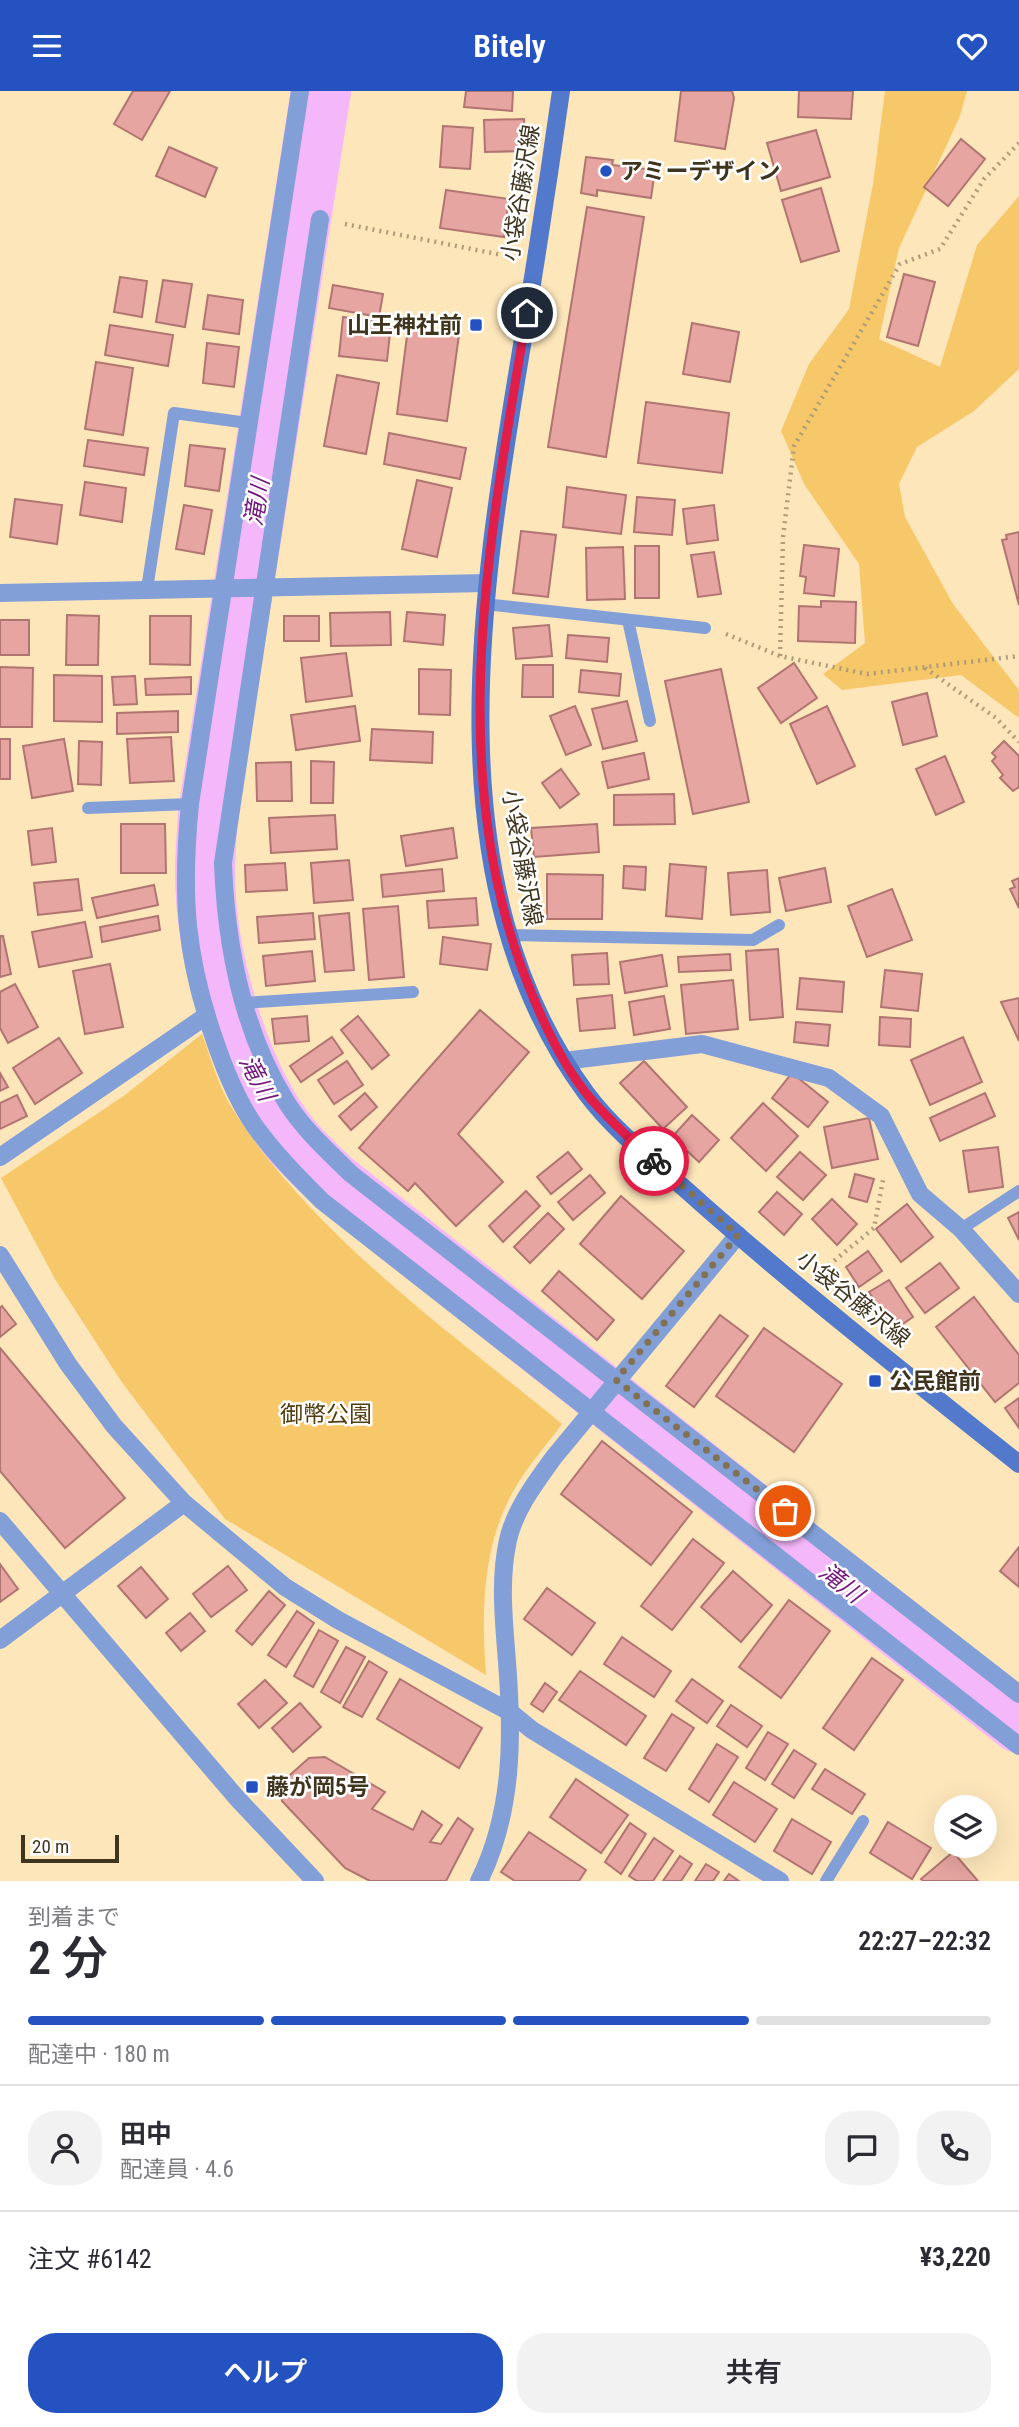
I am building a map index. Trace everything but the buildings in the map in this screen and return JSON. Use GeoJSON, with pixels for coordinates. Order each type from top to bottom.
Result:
{"type":"FeatureCollection","features":[{"type":"Feature","properties":{"kind":"main road","name":"小袋谷藤沢線"},"geometry":{"type":"LineString","coordinates":[[561,91],[484,604],[480,662],[480,729],[494,869],[509,935],[542,1020],[564,1061],[589,1097],[638,1147],[738,1235],[1019,1464]]}},
{"type":"Feature","properties":{"kind":"street"},"geometry":{"type":"LineString","coordinates":[[300,91],[248,423],[227,587],[190,804],[184,861],[185,912],[192,965],[206,1016],[231,1086],[254,1125],[283,1161],[322,1201],[592,1408],[1019,1746]]}},
{"type":"Feature","properties":{"kind":"street"},"geometry":{"type":"LineString","coordinates":[[320,219],[259,586],[223,863],[225,911],[243,1003],[266,1062],[287,1103],[318,1142],[351,1174],[613,1383],[1019,1693]]}},
{"type":"Feature","properties":{"kind":"street"},"geometry":{"type":"LineString","coordinates":[[0,593],[487,583]]}},
{"type":"Feature","properties":{"kind":"street"},"geometry":{"type":"LineString","coordinates":[[0,1157],[206,1016]]}},
{"type":"Feature","properties":{"kind":"street"},"geometry":{"type":"LineString","coordinates":[[564,1061],[702,1044],[760,1057],[829,1078],[881,1116],[920,1194],[961,1229],[1019,1294]]}},
{"type":"Feature","properties":{"kind":"street"},"geometry":{"type":"LineString","coordinates":[[479,1881],[494,1850],[505,1801],[511,1740],[501,1590],[508,1539],[529,1492],[592,1408],[738,1235]]}},
{"type":"Feature","properties":{"kind":"street"},"geometry":{"type":"LineString","coordinates":[[0,1255],[83,1384],[114,1426],[184,1503],[285,1587],[338,1620],[510,1712],[532,1730],[780,1881]]}},
{"type":"Feature","properties":{"kind":"street"},"geometry":{"type":"LineString","coordinates":[[0,1640],[184,1503]]}},
{"type":"Feature","properties":{"kind":"street"},"geometry":{"type":"LineString","coordinates":[[0,1521],[236,1797],[316,1881]]}},
{"type":"Feature","properties":{"kind":"lane"},"geometry":{"type":"LineString","coordinates":[[147,589],[174,414],[248,423]]}},
{"type":"Feature","properties":{"kind":"lane"},"geometry":{"type":"LineString","coordinates":[[484,604],[705,628]]}},
{"type":"Feature","properties":{"kind":"lane"},"geometry":{"type":"LineString","coordinates":[[628,620],[650,721]]}},
{"type":"Feature","properties":{"kind":"lane"},"geometry":{"type":"LineString","coordinates":[[88,808],[190,804]]}},
{"type":"Feature","properties":{"kind":"lane"},"geometry":{"type":"LineString","coordinates":[[509,935],[753,940],[779,925]]}},
{"type":"Feature","properties":{"kind":"lane"},"geometry":{"type":"LineString","coordinates":[[243,1003],[413,992]]}},
{"type":"Feature","properties":{"kind":"lane"},"geometry":{"type":"LineString","coordinates":[[961,1229],[1019,1191]]}},
{"type":"Feature","properties":{"kind":"lane"},"geometry":{"type":"LineString","coordinates":[[826,1881],[863,1821]]}},
{"type":"Feature","properties":{"kind":"path"},"geometry":{"type":"LineString","coordinates":[[780,656],[783,537],[794,446],[900,264],[940,249],[984,179],[1019,143]]}},
{"type":"Feature","properties":{"kind":"path"},"geometry":{"type":"LineString","coordinates":[[320,219],[536,262]]}},
{"type":"Feature","properties":{"kind":"path"},"geometry":{"type":"LineString","coordinates":[[705,628],[780,656],[867,674],[1019,656]]}},
{"type":"Feature","properties":{"kind":"path"},"geometry":{"type":"LineString","coordinates":[[924,668],[996,718],[1019,742]]}},
{"type":"Feature","properties":{"kind":"path"},"geometry":{"type":"LineString","coordinates":[[801,1288],[874,1228],[886,1165],[901,1157]]}},
{"type":"Feature","properties":{"kind":"green space"},"geometry":{"type":"Polygon","coordinates":[[[885,91],[967,91],[960,116],[899,248],[879,339],[940,367],[977,245],[1019,196],[1019,369],[974,411],[917,447],[899,484],[905,517],[953,604],[1019,690],[1019,718],[961,675],[842,690],[823,674],[865,643],[859,564],[804,484],[781,431],[809,364],[849,309],[873,184],[885,91]]]}},
{"type":"Feature","properties":{"kind":"green space","name":"御幣公園"},"geometry":{"type":"Polygon","coordinates":[[[202,1034],[232,1108],[264,1154],[301,1197],[341,1239],[384,1278],[562,1424],[520,1480],[507,1502],[498,1526],[487,1575],[484,1625],[486,1675],[225,1519],[121,1381],[55,1279],[1,1178],[125,1095],[202,1034]]]}},
{"type":"Feature","properties":{"kind":"waterway","name":"滝川"},"geometry":{"type":"LineString","coordinates":[[321,91],[208,813],[205,872],[211,939],[218,975],[240,1047],[271,1111],[295,1144],[331,1180],[1019,1723]]}},
{"type":"Feature","properties":{"kind":"way so far"},"geometry":{"type":"LineString","coordinates":[[654,1161],[738,1235],[616,1380],[785,1511]]}},
{"type":"Feature","properties":{"kind":"place","name":"アミーデザイン"},"geometry":{"type":"Point","coordinates":[606,171]}},
{"type":"Feature","properties":{"kind":"place","name":"山王神社前"},"geometry":{"type":"Point","coordinates":[476,325]}},
{"type":"Feature","properties":{"kind":"place","name":"公民館前"},"geometry":{"type":"Point","coordinates":[875,1381]}},
{"type":"Feature","properties":{"kind":"place","name":"藤が岡5号"},"geometry":{"type":"Point","coordinates":[252,1787]}},
{"type":"Feature","properties":{"kind":"route"},"geometry":{"type":"LineString","coordinates":[[527,313],[484,604],[480,662],[480,729],[494,869],[509,935],[517,957],[542,1020],[564,1061],[589,1097],[654,1161]]}}]}
